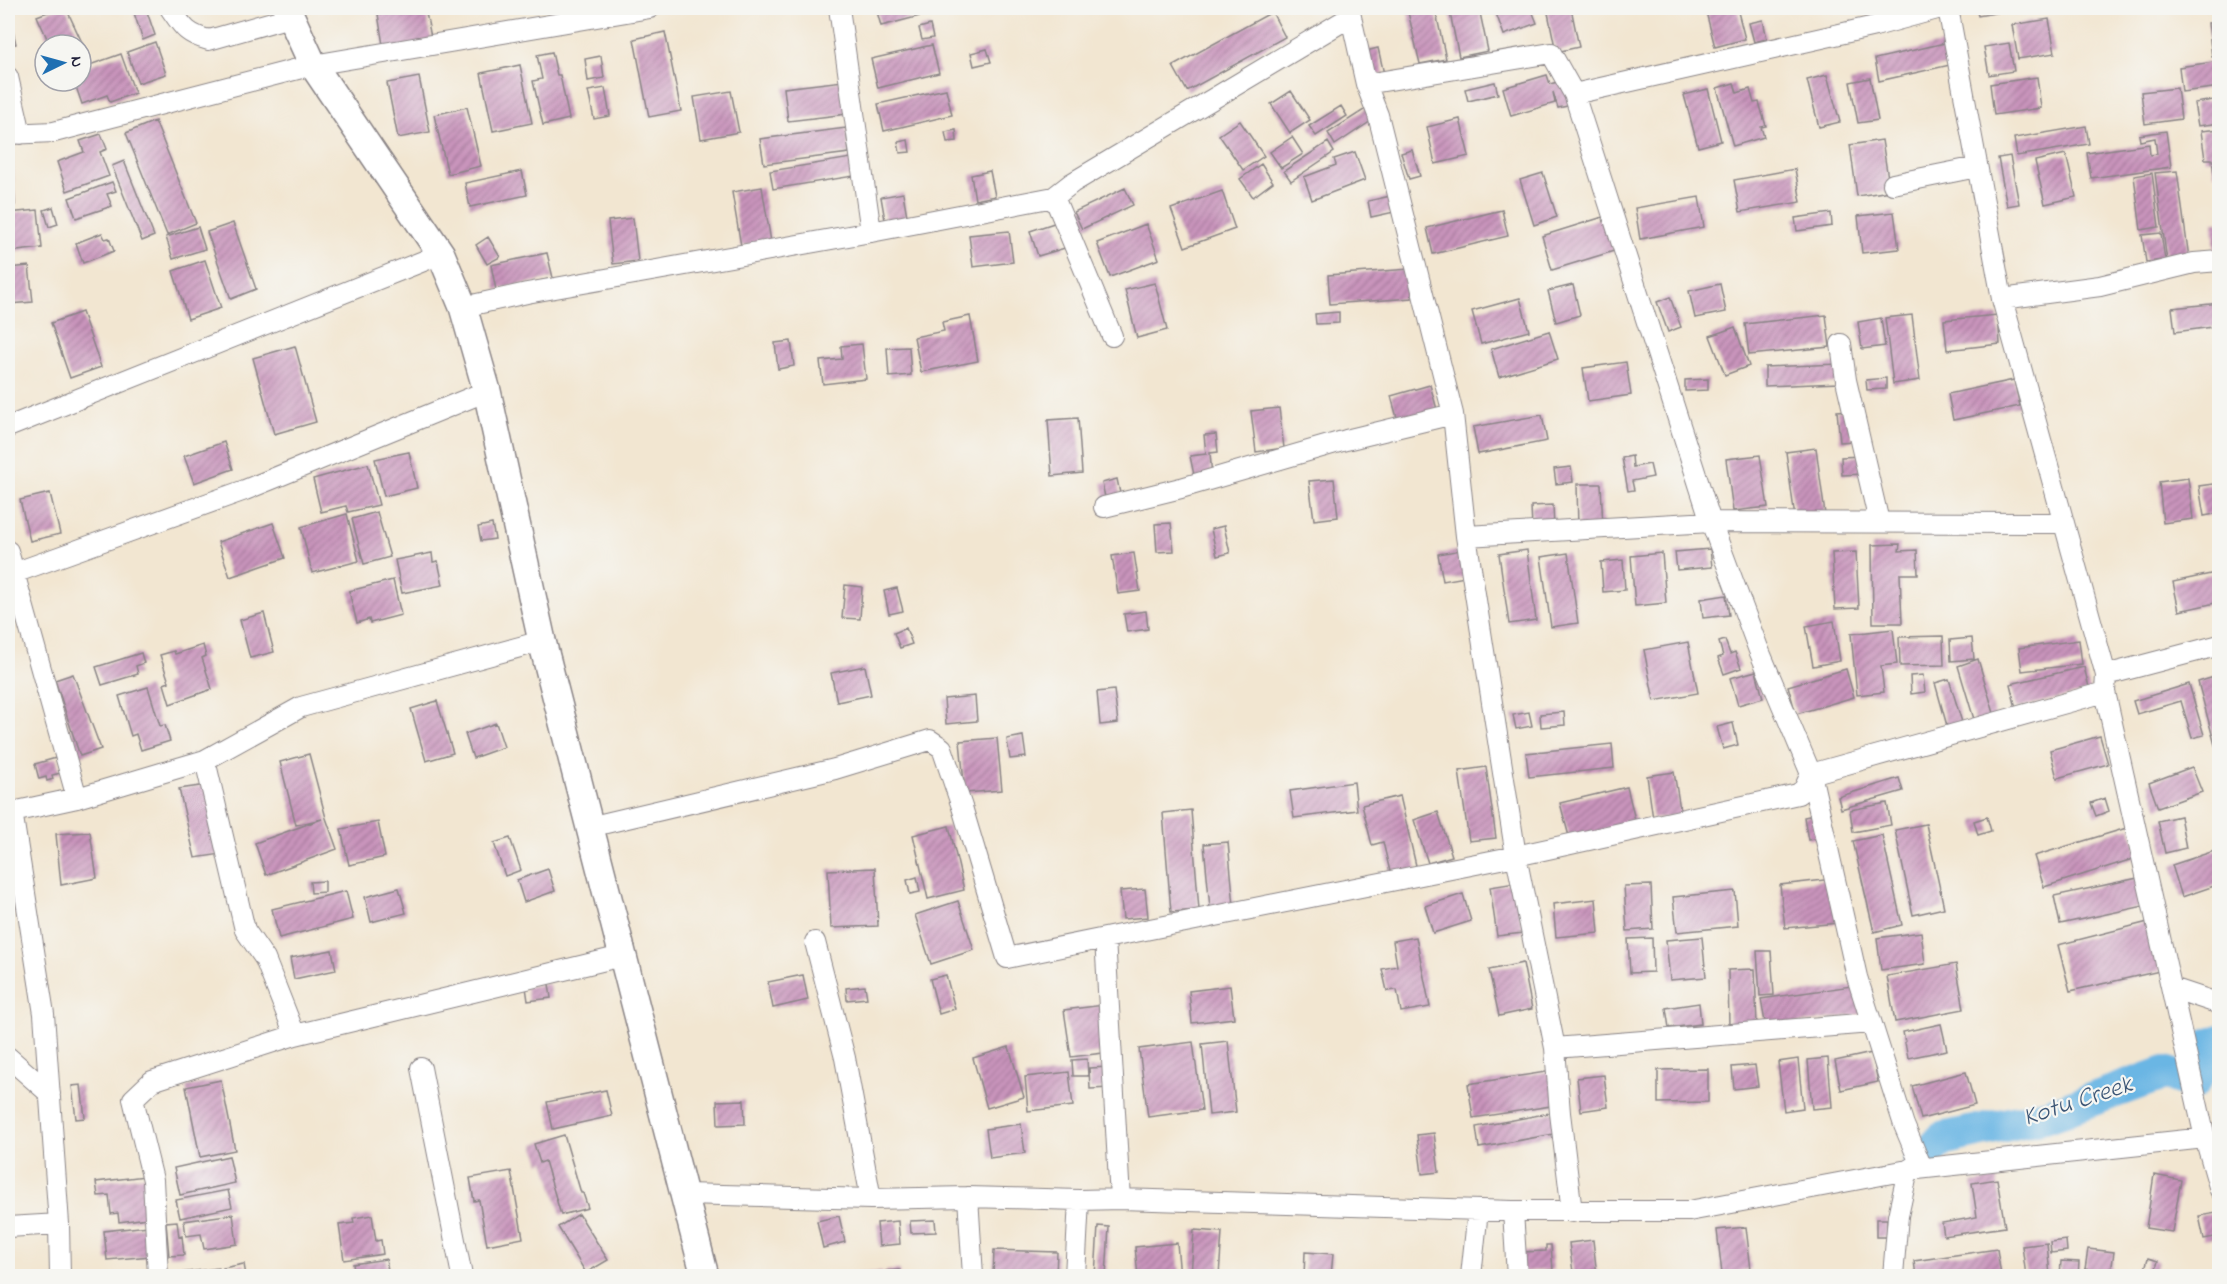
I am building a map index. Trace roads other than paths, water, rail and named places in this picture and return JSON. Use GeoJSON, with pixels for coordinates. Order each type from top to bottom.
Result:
{"type":"FeatureCollection","features":[{"type":"Feature","properties":{"kind":"street"},"geometry":{"type":"LineString","coordinates":[[170,8],[185,30],[209,39],[288,12],[313,65],[441,254],[463,307],[488,391],[542,641],[705,1276]]}},
{"type":"Feature","properties":{"kind":"street"},"geometry":{"type":"LineString","coordinates":[[8,77],[14,134],[54,132],[313,65],[650,8]]}},
{"type":"Feature","properties":{"kind":"street"},"geometry":{"type":"LineString","coordinates":[[839,8],[871,232]]}},
{"type":"Feature","properties":{"kind":"street"},"geometry":{"type":"LineString","coordinates":[[1574,94],[1875,26],[1941,8]]}},
{"type":"Feature","properties":{"kind":"street"},"geometry":{"type":"LineString","coordinates":[[1948,8],[2002,299],[2106,684],[2205,1137],[2220,1190]]}},
{"type":"Feature","properties":{"kind":"street"},"geometry":{"type":"LineString","coordinates":[[463,307],[527,293],[1054,197],[1072,183],[1349,12],[1366,84],[1378,115],[1453,414],[1466,536],[1516,856],[1556,1048],[1560,1113],[1572,1212]]}},
{"type":"Feature","properties":{"kind":"street"},"geometry":{"type":"LineString","coordinates":[[1366,84],[1551,53],[1574,94],[1711,522],[1758,648],[1811,774],[1857,977],[1905,1125],[1920,1163],[1908,1170],[1898,1216],[1893,1276]]}},
{"type":"Feature","properties":{"kind":"street"},"geometry":{"type":"LineString","coordinates":[[1893,184],[1977,167]]}},
{"type":"Feature","properties":{"kind":"street"},"geometry":{"type":"LineString","coordinates":[[1054,197],[1112,336]]}},
{"type":"Feature","properties":{"kind":"street"},"geometry":{"type":"LineString","coordinates":[[8,427],[441,254]]}},
{"type":"Feature","properties":{"kind":"street"},"geometry":{"type":"LineString","coordinates":[[2002,299],[2100,286],[2194,263],[2220,261]]}},
{"type":"Feature","properties":{"kind":"street"},"geometry":{"type":"LineString","coordinates":[[1841,344],[1846,380],[1879,522]]}},
{"type":"Feature","properties":{"kind":"street"},"geometry":{"type":"LineString","coordinates":[[14,573],[245,490],[488,391]]}},
{"type":"Feature","properties":{"kind":"street"},"geometry":{"type":"LineString","coordinates":[[1104,507],[1180,488],[1346,440],[1453,414]]}},
{"type":"Feature","properties":{"kind":"street"},"geometry":{"type":"LineString","coordinates":[[1466,536],[1711,522],[2064,523]]}},
{"type":"Feature","properties":{"kind":"street"},"geometry":{"type":"LineString","coordinates":[[8,551],[14,573],[14,597],[77,798]]}},
{"type":"Feature","properties":{"kind":"street"},"geometry":{"type":"LineString","coordinates":[[60,1276],[59,1224],[44,1014],[10,812],[77,798],[205,760],[301,707],[542,641]]}},
{"type":"Feature","properties":{"kind":"street"},"geometry":{"type":"LineString","coordinates":[[589,827],[835,769],[930,740],[942,748],[962,807],[1006,958],[1516,856],[1798,794],[1804,789],[1811,774],[2106,684],[2220,645]]}},
{"type":"Feature","properties":{"kind":"street"},"geometry":{"type":"LineString","coordinates":[[205,760],[244,930],[265,959],[295,1035]]}},
{"type":"Feature","properties":{"kind":"street"},"geometry":{"type":"LineString","coordinates":[[1104,938],[1120,1199]]}},
{"type":"Feature","properties":{"kind":"street"},"geometry":{"type":"LineString","coordinates":[[815,942],[845,1058],[872,1199]]}},
{"type":"Feature","properties":{"kind":"street"},"geometry":{"type":"LineString","coordinates":[[158,1276],[153,1180],[133,1099],[152,1081],[295,1035],[622,956]]}},
{"type":"Feature","properties":{"kind":"street"},"geometry":{"type":"LineString","coordinates":[[2172,988],[2220,1004]]}},
{"type":"Feature","properties":{"kind":"street"},"geometry":{"type":"LineString","coordinates":[[1556,1048],[1871,1023]]}},
{"type":"Feature","properties":{"kind":"street"},"geometry":{"type":"LineString","coordinates":[[8,1057],[50,1094]]}},
{"type":"Feature","properties":{"kind":"street"},"geometry":{"type":"LineString","coordinates":[[421,1068],[462,1276]]}},
{"type":"Feature","properties":{"kind":"street"},"geometry":{"type":"LineString","coordinates":[[684,1194],[872,1199],[968,1197],[1120,1199],[1572,1212],[1689,1211],[1908,1170],[2205,1137]]}},
{"type":"Feature","properties":{"kind":"street"},"geometry":{"type":"LineString","coordinates":[[968,1197],[974,1276]]}},
{"type":"Feature","properties":{"kind":"street"},"geometry":{"type":"LineString","coordinates":[[1075,1276],[1079,1200]]}},
{"type":"Feature","properties":{"kind":"street"},"geometry":{"type":"LineString","coordinates":[[1471,1276],[1478,1210]]}},
{"type":"Feature","properties":{"kind":"street"},"geometry":{"type":"LineString","coordinates":[[1513,1210],[1517,1276]]}},
{"type":"Feature","properties":{"kind":"street"},"geometry":{"type":"LineString","coordinates":[[8,1227],[59,1224]]}},
{"type":"Feature","properties":{"kind":"waterway","name":"Kotu Creek"},"geometry":{"type":"LineString","coordinates":[[1920,1163],[1942,1139],[2049,1115],[2165,1073],[2194,1083],[2211,1045],[2220,1041]]}}]}
